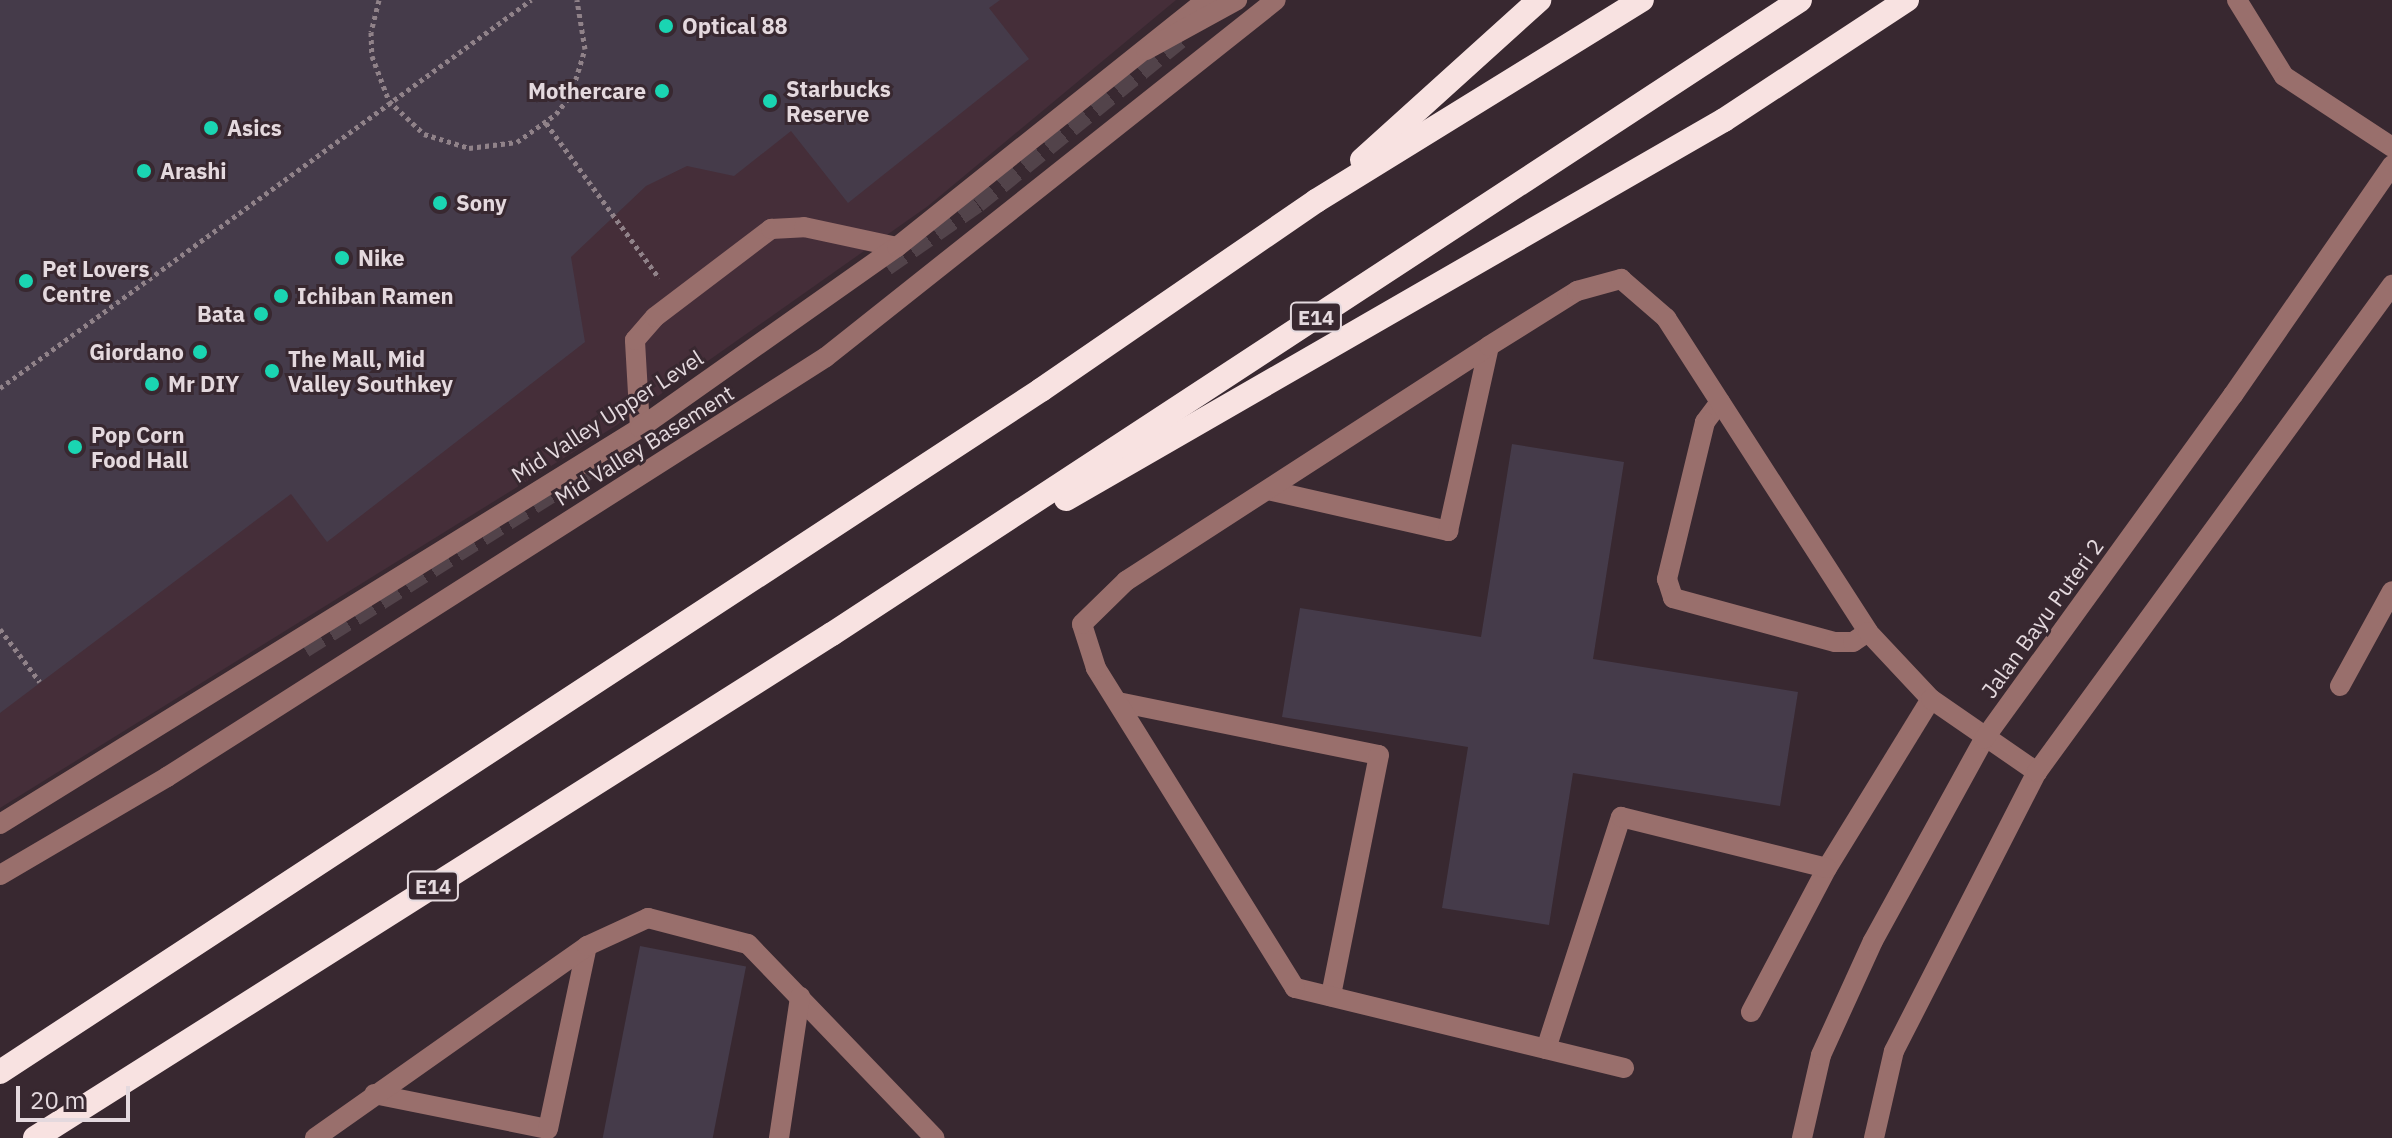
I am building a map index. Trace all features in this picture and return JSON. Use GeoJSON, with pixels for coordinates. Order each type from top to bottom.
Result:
{"type":"FeatureCollection","features":[{"type":"Feature","properties":{"kind":"highway"},"geometry":{"type":"LineString","coordinates":[[1316,201],[1539,0]]}},
{"type":"Feature","properties":{"kind":"highway"},"geometry":{"type":"LineString","coordinates":[[0,1072],[1041,390],[1316,201],[1642,0]]}},
{"type":"Feature","properties":{"kind":"highway","name":"E14"},"geometry":{"type":"LineString","coordinates":[[35,1138],[832,634],[1800,0]]}},
{"type":"Feature","properties":{"kind":"highway"},"geometry":{"type":"LineString","coordinates":[[832,634],[1724,120],[1907,0]]}},
{"type":"Feature","properties":{"kind":"street","name":"Mid Valley Upper Level"},"geometry":{"type":"LineString","coordinates":[[0,824],[640,428],[897,247],[1206,0]]}},
{"type":"Feature","properties":{"kind":"street"},"geometry":{"type":"LineString","coordinates":[[1146,50],[1237,0]]}},
{"type":"Feature","properties":{"kind":"street","name":"Mid Valley Basement"},"geometry":{"type":"LineString","coordinates":[[0,875],[167,777],[826,357],[1276,0]]}},
{"type":"Feature","properties":{"kind":"street"},"geometry":{"type":"LineString","coordinates":[[2237,0],[2284,76],[2392,147]]}},
{"type":"Feature","properties":{"kind":"street","name":"Jalan Bayu Puteri 2"},"geometry":{"type":"LineString","coordinates":[[1802,1138],[1821,1055],[1873,941],[1984,739],[2233,395],[2392,165]]}},
{"type":"Feature","properties":{"kind":"street"},"geometry":{"type":"LineString","coordinates":[[640,428],[635,340],[676,301],[771,229],[804,227],[897,247]]}},
{"type":"Feature","properties":{"kind":"street"},"geometry":{"type":"LineString","coordinates":[[1624,1068],[1295,988],[1096,668],[1082,624],[1126,581],[1489,346],[1577,291],[1621,279],[1666,318],[1868,632],[1931,699],[1984,739],[2037,772]]}},
{"type":"Feature","properties":{"kind":"street"},"geometry":{"type":"LineString","coordinates":[[1874,1138],[1894,1051],[2037,772],[2392,285]]}},
{"type":"Feature","properties":{"kind":"street"},"geometry":{"type":"LineString","coordinates":[[1268,490],[1448,531],[1489,346]]}},
{"type":"Feature","properties":{"kind":"street"},"geometry":{"type":"LineString","coordinates":[[1720,402],[1705,422],[1670,565],[1667,579],[1673,598],[1835,642],[1853,642],[1868,632]]}},
{"type":"Feature","properties":{"kind":"street"},"geometry":{"type":"LineString","coordinates":[[2340,686],[2392,591]]}},
{"type":"Feature","properties":{"kind":"street"},"geometry":{"type":"LineString","coordinates":[[1751,1012],[1827,868],[1931,699]]}},
{"type":"Feature","properties":{"kind":"street"},"geometry":{"type":"LineString","coordinates":[[1118,702],[1379,755],[1331,996]]}},
{"type":"Feature","properties":{"kind":"street"},"geometry":{"type":"LineString","coordinates":[[1546,1049],[1621,817],[1827,868]]}},
{"type":"Feature","properties":{"kind":"street"},"geometry":{"type":"LineString","coordinates":[[315,1138],[587,946],[648,918],[748,944],[935,1138]]}},
{"type":"Feature","properties":{"kind":"street"},"geometry":{"type":"LineString","coordinates":[[374,1094],[548,1129],[587,946]]}},
{"type":"Feature","properties":{"kind":"street"},"geometry":{"type":"LineString","coordinates":[[779,1138],[800,997]]}},
{"type":"Feature","properties":{"kind":"path"},"geometry":{"type":"LineString","coordinates":[[379,0],[371,32],[372,56],[389,101],[424,134],[469,148],[517,142],[546,123],[571,95],[580,73],[584,25],[577,0]]}},
{"type":"Feature","properties":{"kind":"path"},"geometry":{"type":"LineString","coordinates":[[0,388],[531,0]]}},
{"type":"Feature","properties":{"kind":"path"},"geometry":{"type":"LineString","coordinates":[[546,123],[676,301]]}},
{"type":"Feature","properties":{"kind":"path"},"geometry":{"type":"LineString","coordinates":[[607,203],[618,208]]}},
{"type":"Feature","properties":{"kind":"path"},"geometry":{"type":"LineString","coordinates":[[0,629],[40,682]]}},
{"type":"Feature","properties":{"kind":"shaded area","name":"The Mall, Mid Valley Southkey"},"geometry":{"type":"Polygon","coordinates":[[[0,0],[1176,0],[928,206],[617,425],[0,808],[0,0]]]}},
{"type":"Feature","properties":{"kind":"building","name":"The Mall, Mid Valley Southkey"},"geometry":{"type":"Polygon","coordinates":[[[0,0],[1000,0],[989,8],[1029,59],[848,203],[791,131],[734,176],[687,166],[646,186],[571,257],[585,342],[327,542],[291,494],[0,713],[0,0]]]}},
{"type":"Feature","properties":{"kind":"building"},"geometry":{"type":"Polygon","coordinates":[[[1512,444],[1624,462],[1593,659],[1798,692],[1780,806],[1573,773],[1549,925],[1442,908],[1468,747],[1282,717],[1300,608],[1481,637],[1512,444]]]}},
{"type":"Feature","properties":{"kind":"building"},"geometry":{"type":"Polygon","coordinates":[[[640,946],[746,967],[713,1138],[603,1138],[640,946]]]}},
{"type":"Feature","properties":{"kind":"tunnel"},"geometry":{"type":"LineString","coordinates":[[886,266],[977,203],[1183,36]]}},
{"type":"Feature","properties":{"kind":"tunnel"},"geometry":{"type":"LineString","coordinates":[[304,648],[609,457]]}},
{"type":"Feature","properties":{"kind":"place","name":"Optical 88"},"geometry":{"type":"Point","coordinates":[666,26]}},
{"type":"Feature","properties":{"kind":"place","name":"Mothercare"},"geometry":{"type":"Point","coordinates":[662,91]}},
{"type":"Feature","properties":{"kind":"place","name":"Starbucks Reserve"},"geometry":{"type":"Point","coordinates":[770,101]}},
{"type":"Feature","properties":{"kind":"place","name":"Asics"},"geometry":{"type":"Point","coordinates":[211,128]}},
{"type":"Feature","properties":{"kind":"place","name":"Arashi"},"geometry":{"type":"Point","coordinates":[144,171]}},
{"type":"Feature","properties":{"kind":"place","name":"Sony"},"geometry":{"type":"Point","coordinates":[440,203]}},
{"type":"Feature","properties":{"kind":"place","name":"Nike"},"geometry":{"type":"Point","coordinates":[342,258]}},
{"type":"Feature","properties":{"kind":"place","name":"Pet Lovers Centre"},"geometry":{"type":"Point","coordinates":[26,281]}},
{"type":"Feature","properties":{"kind":"place","name":"Ichiban Ramen"},"geometry":{"type":"Point","coordinates":[281,296]}},
{"type":"Feature","properties":{"kind":"place","name":"Bata"},"geometry":{"type":"Point","coordinates":[261,314]}},
{"type":"Feature","properties":{"kind":"place","name":"Giordano"},"geometry":{"type":"Point","coordinates":[200,352]}},
{"type":"Feature","properties":{"kind":"place","name":"The Mall, Mid Valley Southkey"},"geometry":{"type":"Point","coordinates":[272,371]}},
{"type":"Feature","properties":{"kind":"place","name":"Mr DIY"},"geometry":{"type":"Point","coordinates":[152,384]}},
{"type":"Feature","properties":{"kind":"place","name":"Pop Corn Food Hall"},"geometry":{"type":"Point","coordinates":[75,447]}}]}
